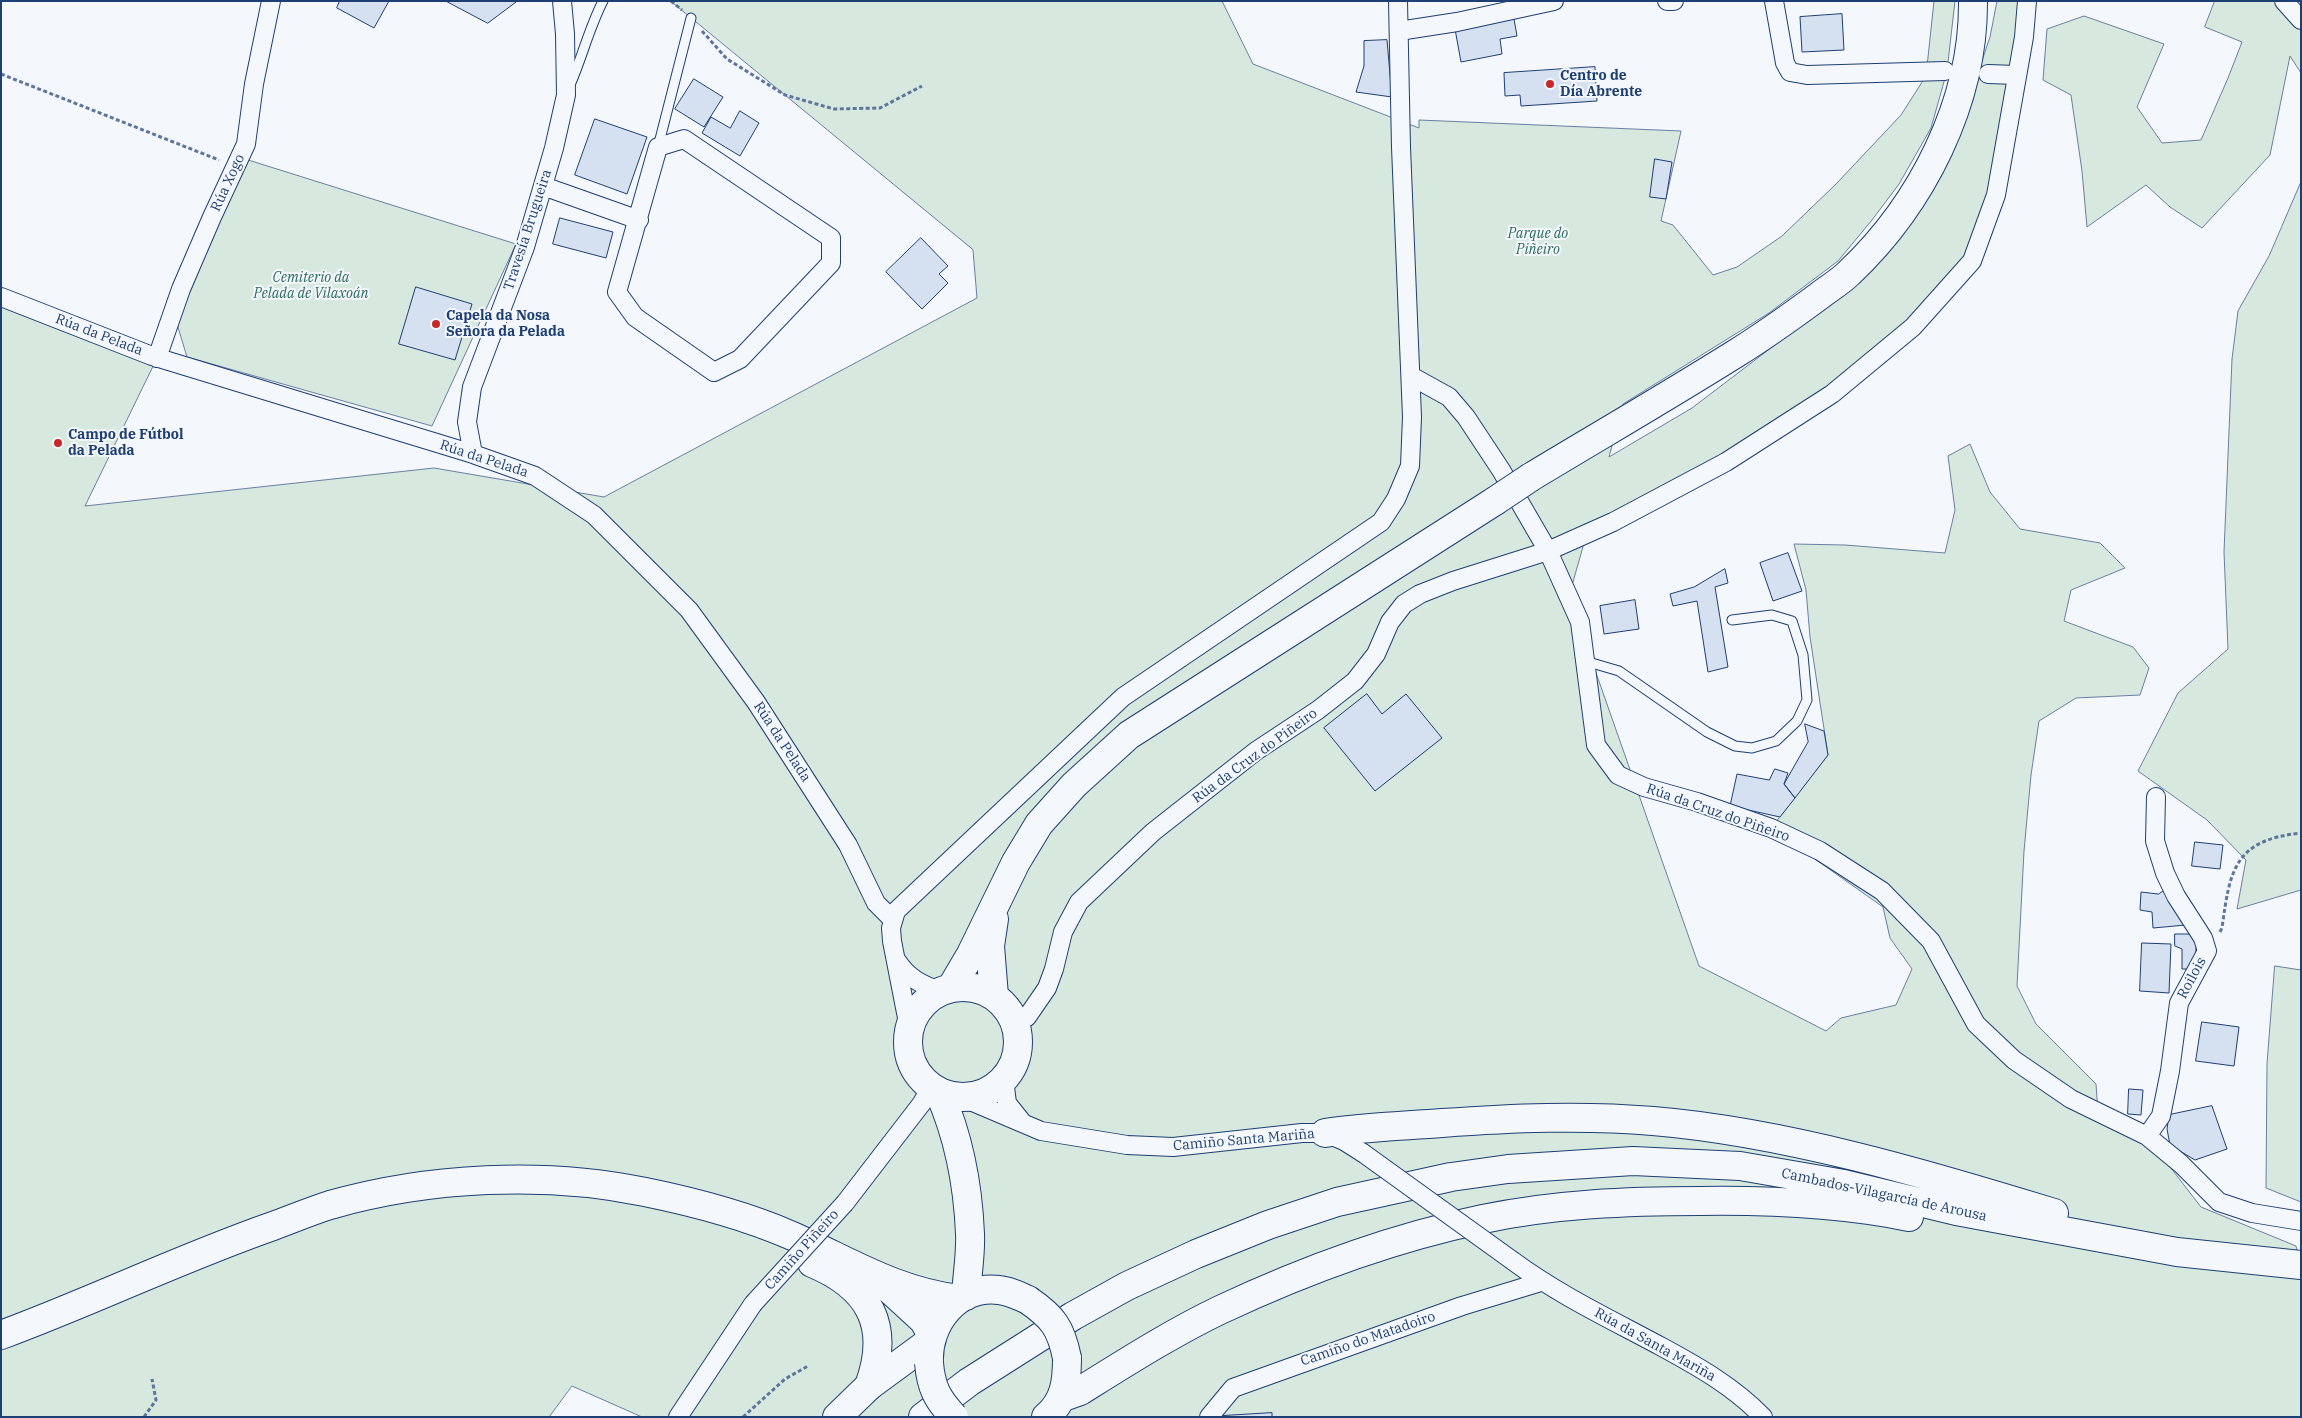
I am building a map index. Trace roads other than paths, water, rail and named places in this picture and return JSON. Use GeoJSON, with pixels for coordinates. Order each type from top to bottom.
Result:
{"type":"FeatureCollection","features":[{"type":"Feature","properties":{"kind":"main road"},"geometry":{"type":"LineString","coordinates":[[966,1092],[916,1071],[908,1050],[909,1028],[920,1006],[946,989],[972,954],[1016,862],[1039,824],[1074,785],[1129,735],[1531,477],[1777,328],[1848,274],[1886,235],[1914,194],[1940,146],[1955,108],[1966,67],[1973,1]]}},
{"type":"Feature","properties":{"kind":"main road"},"geometry":{"type":"LineString","coordinates":[[994,996],[990,946],[994,919],[1003,889]]}},
{"type":"Feature","properties":{"kind":"main road"},"geometry":{"type":"LineString","coordinates":[[837,1417],[869,1386],[930,1347],[942,1316],[962,1297],[970,1235],[964,1176],[952,1121],[966,1092],[1016,1059],[1018,1041],[1016,1024],[1007,1008],[994,996],[974,987],[946,989]]}},
{"type":"Feature","properties":{"kind":"main road"},"geometry":{"type":"LineString","coordinates":[[964,1176],[969,1126],[966,1092]]}},
{"type":"Feature","properties":{"kind":"main road"},"geometry":{"type":"LineString","coordinates":[[1325,1134],[1369,1128],[1556,1117],[1654,1121],[1749,1134],[1861,1159],[2029,1206],[2177,1252]]}},
{"type":"Feature","properties":{"kind":"main road","name":"Cambados-Vilagarcía de Arousa"},"geometry":{"type":"LineString","coordinates":[[923,1417],[976,1377],[1073,1316],[1127,1286],[1196,1254],[1268,1225],[1337,1202],[1451,1177],[1508,1169],[1633,1161],[1740,1166],[1844,1184],[1956,1211],[2177,1252],[2297,1265]]}},
{"type":"Feature","properties":{"kind":"main road"},"geometry":{"type":"LineString","coordinates":[[1,1334],[55,1315],[237,1238],[329,1206],[400,1189],[483,1181],[561,1182],[645,1192],[746,1218],[838,1256],[874,1276],[934,1296],[962,1297],[998,1290],[1020,1297]]}},
{"type":"Feature","properties":{"kind":"main road"},"geometry":{"type":"LineString","coordinates":[[645,1192],[688,1215],[744,1234],[828,1270],[857,1292],[875,1320],[880,1343],[876,1368],[869,1386]]}},
{"type":"Feature","properties":{"kind":"main road"},"geometry":{"type":"LineString","coordinates":[[1054,1407],[1218,1311],[1328,1265],[1373,1248],[1483,1219],[1559,1207],[1656,1201],[1767,1200],[1872,1210],[2084,1251],[2177,1252]]}},
{"type":"Feature","properties":{"kind":"main road"},"geometry":{"type":"LineString","coordinates":[[970,1235],[979,1255],[990,1271],[1020,1297],[1055,1322],[1063,1336],[1067,1358],[1067,1379],[1054,1407]]}},
{"type":"Feature","properties":{"kind":"main road"},"geometry":{"type":"LineString","coordinates":[[874,1276],[910,1306],[924,1321],[930,1347],[930,1379],[939,1402],[954,1417]]}},
{"type":"Feature","properties":{"kind":"street","name":"Rúa Xogo"},"geometry":{"type":"LineString","coordinates":[[157,358],[181,289],[246,144],[254,84],[271,1]]}},
{"type":"Feature","properties":{"kind":"street","name":"Travesía Brugueira"},"geometry":{"type":"LineString","coordinates":[[473,454],[467,422],[472,387],[525,247],[566,95],[565,34],[562,1]]}},
{"type":"Feature","properties":{"kind":"street"},"geometry":{"type":"LineString","coordinates":[[909,1028],[892,941],[892,919],[896,911],[1123,697],[1381,522],[1396,499],[1410,466],[1412,417],[1401,147],[1398,1]]}},
{"type":"Feature","properties":{"kind":"street"},"geometry":{"type":"LineString","coordinates":[[1399,31],[1457,22],[1554,1]]}},
{"type":"Feature","properties":{"kind":"street"},"geometry":{"type":"LineString","coordinates":[[1667,1],[1674,1]]}},
{"type":"Feature","properties":{"kind":"street"},"geometry":{"type":"LineString","coordinates":[[1774,1],[1785,63],[1790,72],[1807,76],[1945,71]]}},
{"type":"Feature","properties":{"kind":"street","name":"Rúa da Cruz do Piñeiro"},"geometry":{"type":"LineString","coordinates":[[1016,1024],[1027,1017],[1047,988],[1054,970],[1063,932],[1079,902],[1153,832],[1256,751],[1318,710],[1355,681],[1376,654],[1390,622],[1404,604],[1420,594],[1453,581],[1548,551],[1613,522],[1726,462],[1832,394],[1913,327],[1972,261],[1996,195],[2024,37],[2027,1]]}},
{"type":"Feature","properties":{"kind":"street"},"geometry":{"type":"LineString","coordinates":[[2284,1],[2301,20]]}},
{"type":"Feature","properties":{"kind":"street"},"geometry":{"type":"LineString","coordinates":[[1988,74],[2016,75]]}},
{"type":"Feature","properties":{"kind":"street"},"geometry":{"type":"LineString","coordinates":[[684,139],[831,238],[831,263],[740,358],[714,372],[635,317],[617,292],[639,220],[658,147],[684,139]]}},
{"type":"Feature","properties":{"kind":"street"},"geometry":{"type":"LineString","coordinates":[[543,186],[639,220]]}},
{"type":"Feature","properties":{"kind":"street","name":"Rúa da Pelada"},"geometry":{"type":"LineString","coordinates":[[1,297],[157,358],[473,454],[535,476],[594,515],[689,610],[756,702],[848,845],[876,903],[892,919]]}},
{"type":"Feature","properties":{"kind":"street","name":"Rúa da Cruz do Piñeiro"},"geometry":{"type":"LineString","coordinates":[[1411,376],[1449,397],[1466,417],[1501,470],[1548,551],[1580,622],[1596,745],[1618,775],[1644,788],[1697,802],[1771,828],[1820,851],[1882,890],[1931,941],[1976,1024],[2014,1060],[2071,1099],[2147,1136],[2181,1164],[2218,1202],[2252,1213],[2301,1221]]}},
{"type":"Feature","properties":{"kind":"street","name":"Roilois"},"geometry":{"type":"LineString","coordinates":[[2147,1136],[2161,1116],[2170,1071],[2179,1003],[2206,951],[2203,938],[2176,896],[2165,873],[2155,841],[2156,797]]}},
{"type":"Feature","properties":{"kind":"street"},"geometry":{"type":"LineString","coordinates":[[897,961],[903,970],[916,982],[946,989]]}},
{"type":"Feature","properties":{"kind":"street"},"geometry":{"type":"LineString","coordinates":[[966,1092],[1007,1103],[1023,1124]]}},
{"type":"Feature","properties":{"kind":"street","name":"Camiño Santa Mariña"},"geometry":{"type":"LineString","coordinates":[[966,1092],[1023,1124],[1041,1131],[1136,1146],[1173,1147],[1302,1133],[1325,1134],[1344,1141],[1363,1153],[1541,1282]]}},
{"type":"Feature","properties":{"kind":"street","name":"Camiño Piñeiro"},"geometry":{"type":"LineString","coordinates":[[678,1417],[754,1304],[846,1203],[922,1103],[966,1092]]}},
{"type":"Feature","properties":{"kind":"street","name":"Camiño do Matadoiro"},"geometry":{"type":"LineString","coordinates":[[1209,1417],[1233,1388],[1453,1309],[1541,1282]]}},
{"type":"Feature","properties":{"kind":"street","name":"Rúa da Santa Mariña"},"geometry":{"type":"LineString","coordinates":[[1541,1282],[1705,1371],[1745,1398],[1763,1417]]}},
{"type":"Feature","properties":{"kind":"lane"},"geometry":{"type":"LineString","coordinates":[[566,95],[603,1]]}},
{"type":"Feature","properties":{"kind":"lane"},"geometry":{"type":"LineString","coordinates":[[658,147],[691,18]]}},
{"type":"Feature","properties":{"kind":"lane"},"geometry":{"type":"LineString","coordinates":[[1585,661],[1619,671],[1708,732],[1735,746],[1752,748],[1776,741],[1797,721],[1807,700],[1803,655],[1792,621],[1772,615],[1732,620]]}},
{"type":"Feature","properties":{"kind":"place","name":"Centro de Día Abrente"},"geometry":{"type":"Point","coordinates":[1550,84]}},
{"type":"Feature","properties":{"kind":"place","name":"Capela da Nosa Señora da Pelada"},"geometry":{"type":"Point","coordinates":[436,324]}},
{"type":"Feature","properties":{"kind":"place","name":"Campo de Fútbol da Pelada"},"geometry":{"type":"Point","coordinates":[58,443]}},
{"type":"Feature","properties":{"kind":"park label","name":"Parque do Piñeiro"},"geometry":{"type":"Point","coordinates":[1538,242]}},
{"type":"Feature","properties":{"kind":"park label","name":"Cemiterio da Pelada de Vilaxoán"},"geometry":{"type":"Point","coordinates":[311,286]}}]}
